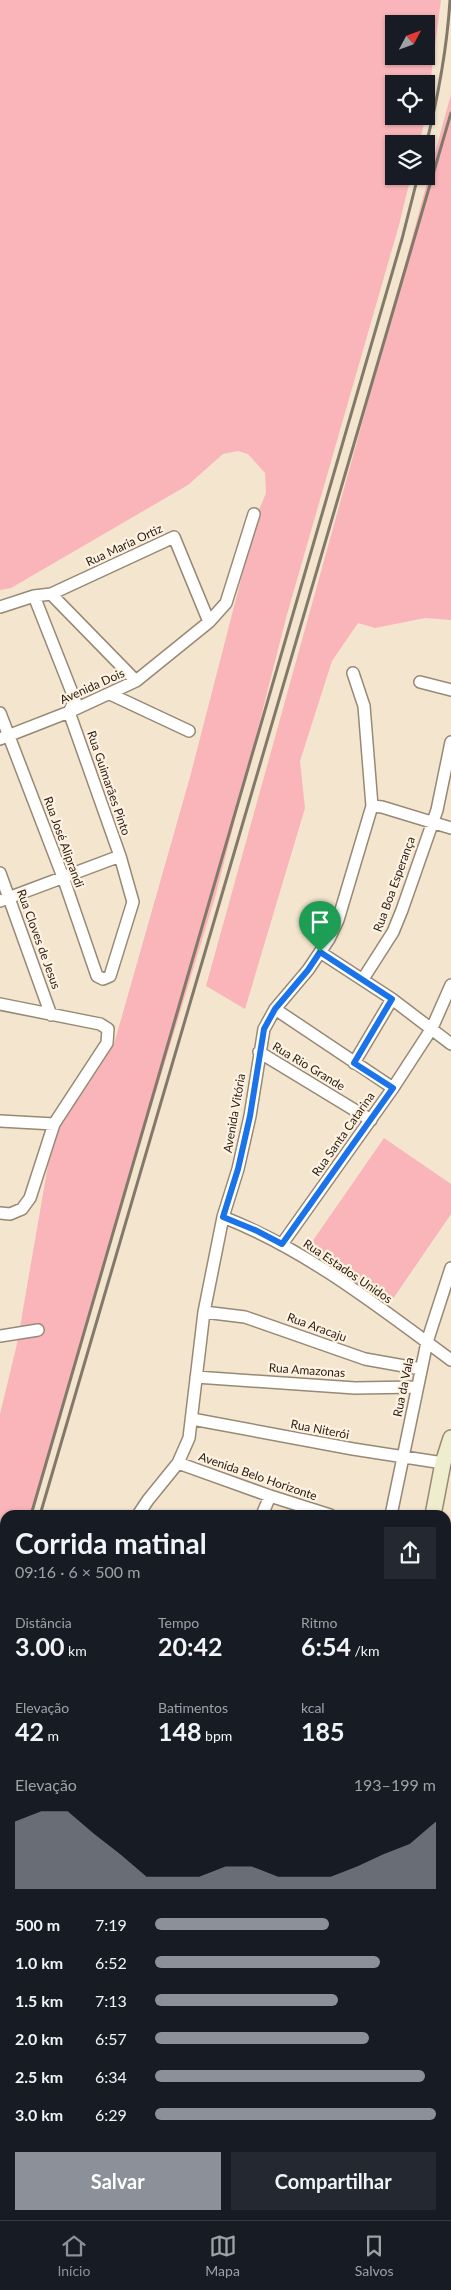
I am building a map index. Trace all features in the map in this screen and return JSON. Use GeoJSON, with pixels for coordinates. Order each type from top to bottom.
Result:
{"type":"FeatureCollection","features":[{"type":"Feature","properties":{"kind":"street","name":"Avenida Dois"},"geometry":{"type":"LineString","coordinates":[[4,738],[69,712],[136,681],[209,622],[226,603],[254,514]]}},
{"type":"Feature","properties":{"kind":"street","name":"Rua Maria Ortiz"},"geometry":{"type":"LineString","coordinates":[[0,608],[34,596],[51,594],[174,537],[209,622]]}},
{"type":"Feature","properties":{"kind":"street"},"geometry":{"type":"LineString","coordinates":[[51,594],[136,681]]}},
{"type":"Feature","properties":{"kind":"street","name":"Rua Guimarães Pinto"},"geometry":{"type":"LineString","coordinates":[[34,596],[75,700],[69,712],[120,856],[132,902],[110,976],[103,979]]}},
{"type":"Feature","properties":{"kind":"street"},"geometry":{"type":"LineString","coordinates":[[353,673],[364,706],[372,806],[382,807],[451,828]]}},
{"type":"Feature","properties":{"kind":"street"},"geometry":{"type":"LineString","coordinates":[[420,682],[451,690]]}},
{"type":"Feature","properties":{"kind":"street"},"geometry":{"type":"LineString","coordinates":[[110,694],[189,732]]}},
{"type":"Feature","properties":{"kind":"street","name":"Rua José Aliprandi"},"geometry":{"type":"LineString","coordinates":[[0,713],[4,738],[63,877],[97,976],[103,979]]}},
{"type":"Feature","properties":{"kind":"street","name":"Rua Boa Esperança"},"geometry":{"type":"LineString","coordinates":[[364,980],[393,932],[441,793],[451,742]]}},
{"type":"Feature","properties":{"kind":"street","name":"Avenida Vitória"},"geometry":{"type":"LineString","coordinates":[[141,1510],[186,1450],[192,1419],[204,1312],[223,1217],[238,1169],[250,1116],[259,1052],[266,1023],[275,1009],[308,970],[338,920],[372,806]]}},
{"type":"Feature","properties":{"kind":"street"},"geometry":{"type":"LineString","coordinates":[[4,899],[120,856]]}},
{"type":"Feature","properties":{"kind":"street","name":"Rua Cloves de Jesus"},"geometry":{"type":"LineString","coordinates":[[0,873],[4,899],[51,1015]]}},
{"type":"Feature","properties":{"kind":"street"},"geometry":{"type":"LineString","coordinates":[[320,952],[392,999],[451,1044]]}},
{"type":"Feature","properties":{"kind":"street","name":"Rua Santa Catarina"},"geometry":{"type":"LineString","coordinates":[[282,1244],[393,1088],[432,1028],[451,985]]}},
{"type":"Feature","properties":{"kind":"street"},"geometry":{"type":"LineString","coordinates":[[354,1063],[392,999]]}},
{"type":"Feature","properties":{"kind":"street"},"geometry":{"type":"LineString","coordinates":[[0,1004],[100,1024],[108,1029],[107,1043],[54,1124],[30,1198],[22,1209],[5,1214]]}},
{"type":"Feature","properties":{"kind":"street"},"geometry":{"type":"LineString","coordinates":[[275,1009],[393,1088]]}},
{"type":"Feature","properties":{"kind":"street","name":"Rua Rio Grande"},"geometry":{"type":"LineString","coordinates":[[259,1052],[370,1120]]}},
{"type":"Feature","properties":{"kind":"street"},"geometry":{"type":"LineString","coordinates":[[0,1121],[54,1124]]}},
{"type":"Feature","properties":{"kind":"street","name":"Rua Estados Unidos"},"geometry":{"type":"LineString","coordinates":[[223,1217],[282,1244],[331,1275],[451,1360]]}},
{"type":"Feature","properties":{"kind":"street","name":"Rua da Vala"},"geometry":{"type":"LineString","coordinates":[[392,1510],[427,1342],[451,1268]]}},
{"type":"Feature","properties":{"kind":"street","name":"Rua Aracaju"},"geometry":{"type":"LineString","coordinates":[[204,1312],[246,1317],[365,1359],[421,1369]]}},
{"type":"Feature","properties":{"kind":"street"},"geometry":{"type":"LineString","coordinates":[[0,1336],[38,1330]]}},
{"type":"Feature","properties":{"kind":"street","name":"Rua Amazonas"},"geometry":{"type":"LineString","coordinates":[[196,1377],[355,1388],[417,1387]]}},
{"type":"Feature","properties":{"kind":"street","name":"Rua Niterói"},"geometry":{"type":"LineString","coordinates":[[192,1419],[403,1456],[446,1458]]}},
{"type":"Feature","properties":{"kind":"street"},"geometry":{"type":"LineString","coordinates":[[434,1510],[451,1438]]}},
{"type":"Feature","properties":{"kind":"street","name":"Avenida Belo Horizonte"},"geometry":{"type":"LineString","coordinates":[[178,1463],[314,1510]]}},
{"type":"Feature","properties":{"kind":"street"},"geometry":{"type":"LineString","coordinates":[[264,1510],[270,1496]]}},
{"type":"Feature","properties":{"kind":"shaded area"},"geometry":{"type":"Polygon","coordinates":[[[0,0],[441,0],[435,46],[435,15],[385,15],[385,65],[432,65],[431,75],[385,75],[385,125],[424,125],[421,135],[385,135],[385,185],[409,185],[399,225],[286,618],[216,894],[120,1210],[32,1510],[0,1510],[0,1414],[17,1344],[48,1165],[63,1118],[90,1082],[114,1044],[190,777],[259,510],[266,493],[265,473],[248,454],[238,451],[223,454],[188,485],[11,588],[0,590],[0,0]]]}},
{"type":"Feature","properties":{"kind":"shaded area"},"geometry":{"type":"Polygon","coordinates":[[[451,94],[451,620],[425,618],[375,628],[358,623],[332,661],[300,761],[305,808],[245,1009],[206,986],[426,185],[435,185],[435,153],[451,94]]]}},
{"type":"Feature","properties":{"kind":"shaded area"},"geometry":{"type":"Polygon","coordinates":[[[384,1138],[451,1184],[451,1214],[386,1309],[305,1252],[384,1138]]]}},
{"type":"Feature","properties":{"kind":"railway"},"geometry":{"type":"LineString","coordinates":[[428,135],[447,37],[450,0]]}},
{"type":"Feature","properties":{"kind":"railway"},"geometry":{"type":"LineString","coordinates":[[41,1510],[451,113]]}},
{"type":"Feature","properties":{"kind":"railway"},"geometry":{"type":"LineString","coordinates":[[32,1510],[402,239],[416,185]]}},
{"type":"Feature","properties":{"kind":"route"},"geometry":{"type":"LineString","coordinates":[[320,952],[392,999],[354,1063],[393,1088],[282,1244],[223,1217],[238,1169],[250,1116],[259,1052],[268,1018],[308,970],[320,952]]}}]}
